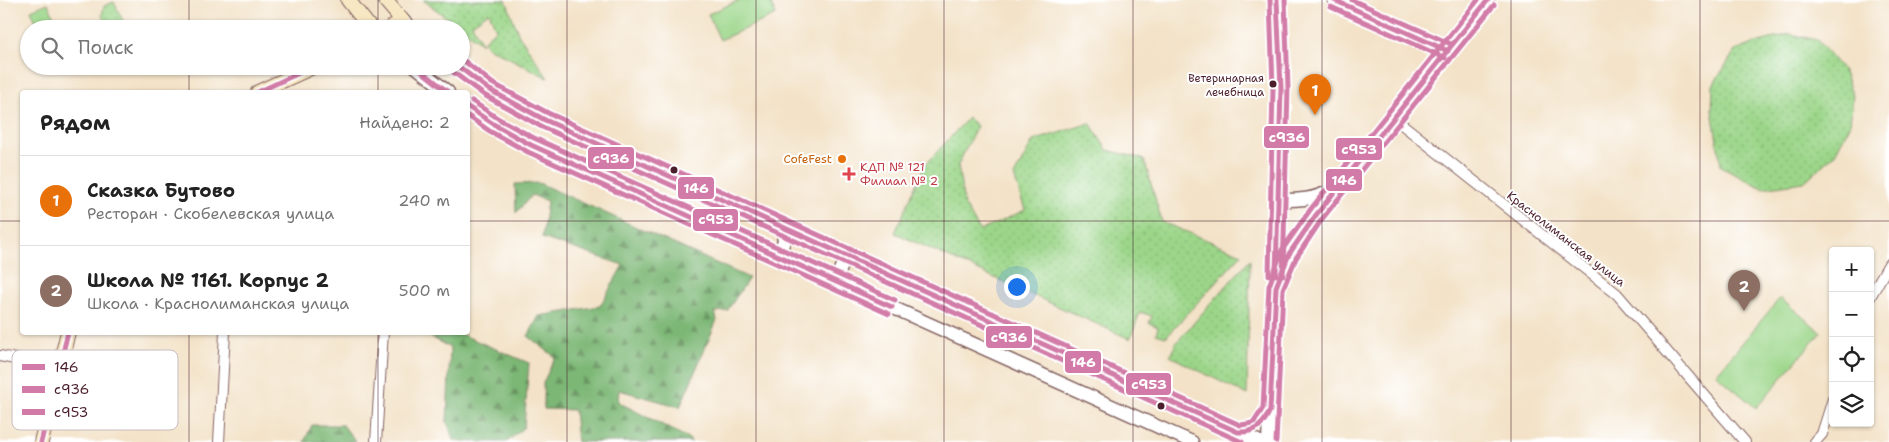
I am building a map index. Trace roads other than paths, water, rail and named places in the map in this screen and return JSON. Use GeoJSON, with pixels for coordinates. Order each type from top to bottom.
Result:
{"type":"FeatureCollection","features":[{"type":"Feature","properties":{"kind":"main road"},"geometry":{"type":"LineString","coordinates":[[348,0],[364,20]]}},
{"type":"Feature","properties":{"kind":"main road"},"geometry":{"type":"LineString","coordinates":[[385,0],[403,20]]}},
{"type":"Feature","properties":{"kind":"main road"},"geometry":{"type":"LineString","coordinates":[[262,90],[295,75]]}},
{"type":"Feature","properties":{"kind":"main road"},"geometry":{"type":"LineString","coordinates":[[64,350],[67,335]]}},
{"type":"Feature","properties":{"kind":"street"},"geometry":{"type":"LineString","coordinates":[[1268,442],[1276,287],[1282,88],[1277,0]]}},
{"type":"Feature","properties":{"kind":"street"},"geometry":{"type":"LineString","coordinates":[[1334,0],[1448,51]]}},
{"type":"Feature","properties":{"kind":"street"},"geometry":{"type":"LineString","coordinates":[[1276,287],[1289,254],[1316,215],[1488,0]]}},
{"type":"Feature","properties":{"kind":"street"},"geometry":{"type":"LineString","coordinates":[[426,75],[445,90]]}},
{"type":"Feature","properties":{"kind":"street"},"geometry":{"type":"LineString","coordinates":[[470,75],[488,88],[545,120],[1260,442]]}},
{"type":"Feature","properties":{"kind":"street"},"geometry":{"type":"LineString","coordinates":[[470,108],[531,145],[1192,442]]}},
{"type":"Feature","properties":{"kind":"street","name":"Краснолиманская улица"},"geometry":{"type":"LineString","coordinates":[[1394,118],[1617,294],[1745,442]]}},
{"type":"Feature","properties":{"kind":"street"},"geometry":{"type":"LineString","coordinates":[[1279,200],[1318,198],[1337,188]]}},
{"type":"Feature","properties":{"kind":"street"},"geometry":{"type":"LineString","coordinates":[[771,253],[779,250],[784,242],[782,226]]}},
{"type":"Feature","properties":{"kind":"street"},"geometry":{"type":"LineString","coordinates":[[840,284],[839,270],[841,266],[853,258]]}},
{"type":"Feature","properties":{"kind":"street"},"geometry":{"type":"LineString","coordinates":[[1873,292],[1889,264]]}},
{"type":"Feature","properties":{"kind":"street"},"geometry":{"type":"LineString","coordinates":[[219,442],[225,335]]}},
{"type":"Feature","properties":{"kind":"street"},"geometry":{"type":"LineString","coordinates":[[376,442],[383,335]]}},
{"type":"Feature","properties":{"kind":"street"},"geometry":{"type":"LineString","coordinates":[[1238,432],[1248,433],[1259,428],[1264,424],[1270,410]]}},
{"type":"Feature","properties":{"kind":"street"},"geometry":{"type":"LineString","coordinates":[[1815,442],[1822,434],[1829,412]]}},
{"type":"Feature","properties":{"kind":"place","name":"Ветеринарная лечебница"},"geometry":{"type":"Point","coordinates":[1273,84]}},
{"type":"Feature","properties":{"kind":"place","name":"Сказка Бутово"},"geometry":{"type":"Point","coordinates":[1315,115]}},
{"type":"Feature","properties":{"kind":"place","name":"CofeFest"},"geometry":{"type":"Point","coordinates":[842,159]}},
{"type":"Feature","properties":{"kind":"place","name":"КДП № 121 Филиал № 2"},"geometry":{"type":"Point","coordinates":[849,174]}},
{"type":"Feature","properties":{"kind":"place","name":"Школа № 1161. Корпус 2"},"geometry":{"type":"Point","coordinates":[1744,311]}}]}
